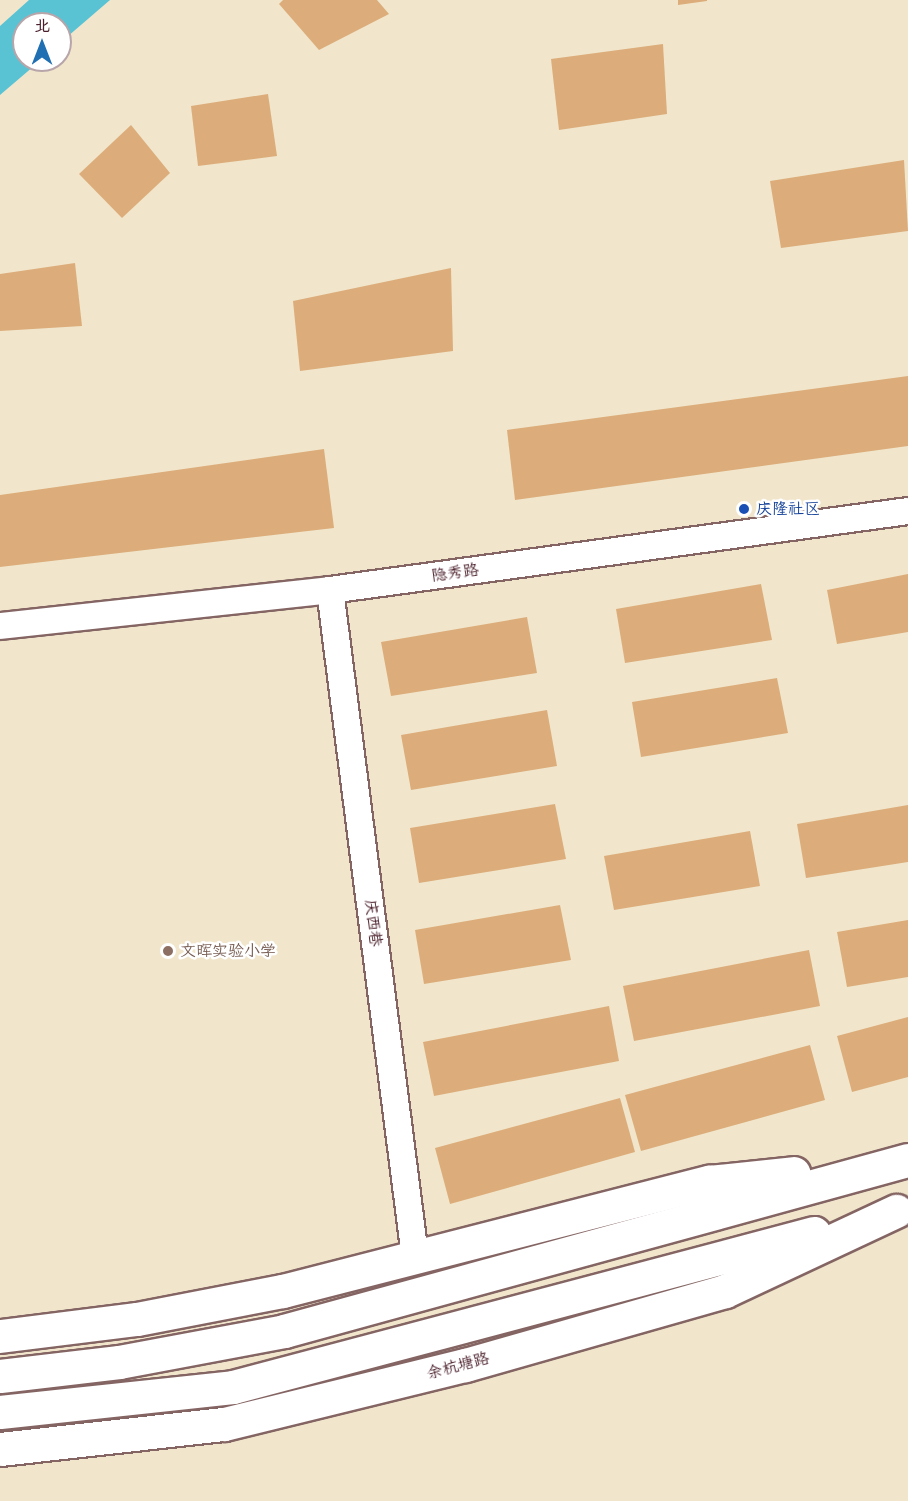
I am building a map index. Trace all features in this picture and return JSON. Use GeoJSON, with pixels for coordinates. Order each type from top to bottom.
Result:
{"type":"FeatureCollection","features":[{"type":"Feature","properties":{"kind":"main road"},"geometry":{"type":"LineString","coordinates":[[0,1336],[148,1317],[283,1291],[709,1182],[895,1162]]}},
{"type":"Feature","properties":{"kind":"main road"},"geometry":{"type":"LineString","coordinates":[[0,1376],[119,1362],[284,1331],[895,1162]]}},
{"type":"Feature","properties":{"kind":"main road","name":"余杭塘路"},"geometry":{"type":"LineString","coordinates":[[0,1412],[234,1387],[902,1210]]}},
{"type":"Feature","properties":{"kind":"main road","name":"余杭塘路"},"geometry":{"type":"LineString","coordinates":[[0,1449],[224,1424],[465,1365],[725,1291],[902,1210]]}},
{"type":"Feature","properties":{"kind":"street","name":"隐秀路"},"geometry":{"type":"LineString","coordinates":[[0,626],[330,590],[908,511]]}},
{"type":"Feature","properties":{"kind":"street","name":"庆西巷"},"geometry":{"type":"LineString","coordinates":[[330,590],[415,1256]]}},
{"type":"Feature","properties":{"kind":"water"},"geometry":{"type":"Polygon","coordinates":[[[29,0],[110,0],[72,33],[72,12],[16,12],[29,0]]]}},
{"type":"Feature","properties":{"kind":"water"},"geometry":{"type":"Polygon","coordinates":[[[12,15],[12,72],[27,72],[0,95],[0,26],[12,15]]]}},
{"type":"Feature","properties":{"kind":"building"},"geometry":{"type":"Polygon","coordinates":[[[283,0],[377,0],[389,14],[319,50],[279,4],[283,0]]]}},
{"type":"Feature","properties":{"kind":"building"},"geometry":{"type":"Polygon","coordinates":[[[678,0],[707,0],[707,1],[678,5],[678,0]]]}},
{"type":"Feature","properties":{"kind":"building"},"geometry":{"type":"Polygon","coordinates":[[[663,44],[667,114],[559,130],[551,59],[663,44]]]}},
{"type":"Feature","properties":{"kind":"building"},"geometry":{"type":"Polygon","coordinates":[[[268,94],[277,156],[198,166],[191,106],[268,94]]]}},
{"type":"Feature","properties":{"kind":"building"},"geometry":{"type":"Polygon","coordinates":[[[131,125],[170,173],[122,218],[79,174],[131,125]]]}},
{"type":"Feature","properties":{"kind":"building"},"geometry":{"type":"Polygon","coordinates":[[[904,160],[908,231],[781,248],[770,181],[904,160]]]}},
{"type":"Feature","properties":{"kind":"building"},"geometry":{"type":"Polygon","coordinates":[[[75,263],[82,326],[0,331],[0,274],[75,263]]]}},
{"type":"Feature","properties":{"kind":"building"},"geometry":{"type":"Polygon","coordinates":[[[451,268],[453,351],[300,371],[293,301],[451,268]]]}},
{"type":"Feature","properties":{"kind":"building"},"geometry":{"type":"Polygon","coordinates":[[[908,376],[908,446],[515,500],[507,430],[908,376]]]}},
{"type":"Feature","properties":{"kind":"building"},"geometry":{"type":"Polygon","coordinates":[[[324,449],[334,528],[0,567],[0,495],[324,449]]]}},
{"type":"Feature","properties":{"kind":"building"},"geometry":{"type":"Polygon","coordinates":[[[908,574],[908,632],[837,644],[827,590],[908,574]]]}},
{"type":"Feature","properties":{"kind":"building"},"geometry":{"type":"Polygon","coordinates":[[[761,584],[772,640],[625,663],[616,609],[761,584]]]}},
{"type":"Feature","properties":{"kind":"building"},"geometry":{"type":"Polygon","coordinates":[[[527,617],[537,673],[391,696],[381,642],[527,617]]]}},
{"type":"Feature","properties":{"kind":"building"},"geometry":{"type":"Polygon","coordinates":[[[777,678],[788,733],[641,757],[632,702],[777,678]]]}},
{"type":"Feature","properties":{"kind":"building"},"geometry":{"type":"Polygon","coordinates":[[[547,710],[557,766],[411,790],[401,735],[547,710]]]}},
{"type":"Feature","properties":{"kind":"building"},"geometry":{"type":"Polygon","coordinates":[[[555,804],[566,859],[419,883],[410,828],[555,804]]]}},
{"type":"Feature","properties":{"kind":"building"},"geometry":{"type":"Polygon","coordinates":[[[908,805],[908,862],[806,878],[797,824],[908,805]]]}},
{"type":"Feature","properties":{"kind":"building"},"geometry":{"type":"Polygon","coordinates":[[[750,831],[760,886],[614,910],[604,856],[750,831]]]}},
{"type":"Feature","properties":{"kind":"building"},"geometry":{"type":"Polygon","coordinates":[[[560,905],[571,960],[424,984],[415,930],[560,905]]]}},
{"type":"Feature","properties":{"kind":"building"},"geometry":{"type":"Polygon","coordinates":[[[908,920],[908,977],[847,987],[837,932],[908,920]]]}},
{"type":"Feature","properties":{"kind":"building"},"geometry":{"type":"Polygon","coordinates":[[[809,950],[820,1006],[634,1041],[623,986],[809,950]]]}},
{"type":"Feature","properties":{"kind":"building"},"geometry":{"type":"Polygon","coordinates":[[[609,1006],[619,1061],[434,1096],[423,1042],[609,1006]]]}},
{"type":"Feature","properties":{"kind":"building"},"geometry":{"type":"Polygon","coordinates":[[[908,1017],[908,1077],[852,1092],[837,1036],[908,1017]]]}},
{"type":"Feature","properties":{"kind":"building"},"geometry":{"type":"Polygon","coordinates":[[[810,1045],[825,1100],[641,1151],[625,1095],[810,1045]]]}},
{"type":"Feature","properties":{"kind":"building"},"geometry":{"type":"Polygon","coordinates":[[[620,1098],[635,1152],[450,1204],[435,1148],[620,1098]]]}},
{"type":"Feature","properties":{"kind":"place","name":"庆隆社区"},"geometry":{"type":"Point","coordinates":[744,509]}},
{"type":"Feature","properties":{"kind":"place","name":"文晖实验小学"},"geometry":{"type":"Point","coordinates":[168,951]}}]}
